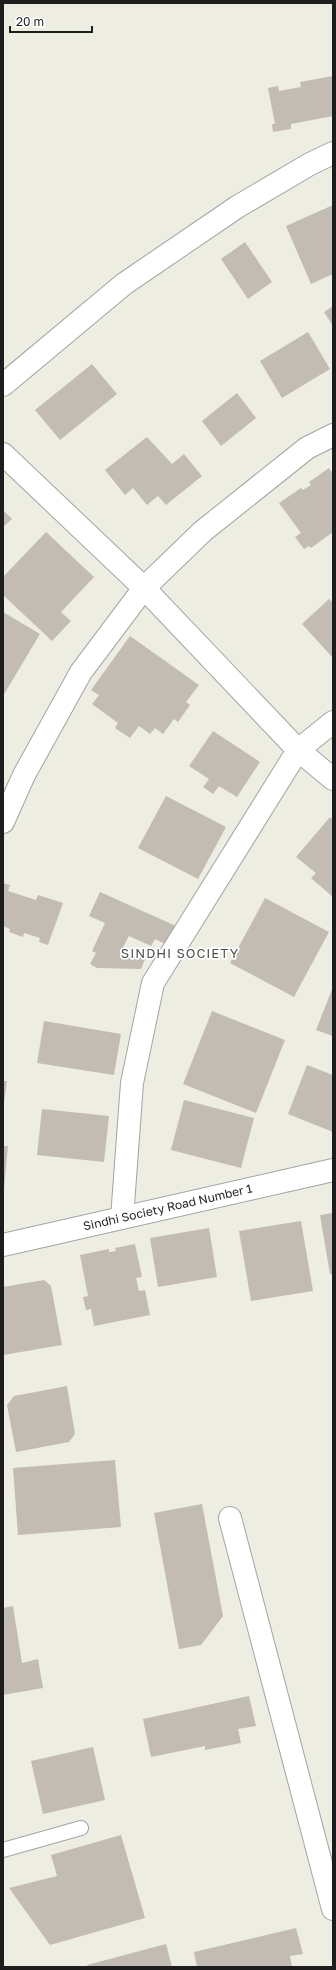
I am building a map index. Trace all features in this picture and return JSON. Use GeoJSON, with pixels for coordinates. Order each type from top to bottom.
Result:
{"type":"FeatureCollection","features":[{"type":"Feature","properties":{"kind":"street"},"geometry":{"type":"LineString","coordinates":[[3,385],[124,284],[237,207],[310,164],[333,153]]}},
{"type":"Feature","properties":{"kind":"street"},"geometry":{"type":"LineString","coordinates":[[3,822],[24,775],[81,672],[144,588],[203,531],[307,448],[333,435]]}},
{"type":"Feature","properties":{"kind":"street"},"geometry":{"type":"LineString","coordinates":[[3,454],[144,588],[298,750],[333,778]]}},
{"type":"Feature","properties":{"kind":"street"},"geometry":{"type":"LineString","coordinates":[[122,1218],[132,1083],[153,983],[298,750],[333,722]]}},
{"type":"Feature","properties":{"kind":"street","name":"Sindhi Society Road Number 1"},"geometry":{"type":"LineString","coordinates":[[3,1245],[333,1170]]}},
{"type":"Feature","properties":{"kind":"street"},"geometry":{"type":"LineString","coordinates":[[230,1518],[330,1883],[333,1909]]}},
{"type":"Feature","properties":{"kind":"lane"},"geometry":{"type":"LineString","coordinates":[[3,1850],[80,1828]]}},
{"type":"Feature","properties":{"kind":"building"},"geometry":{"type":"Polygon","coordinates":[[[333,76],[333,116],[291,124],[291,129],[273,132],[272,124],[275,124],[268,88],[278,86],[279,91],[301,87],[300,82],[333,76]]]}},
{"type":"Feature","properties":{"kind":"building"},"geometry":{"type":"Polygon","coordinates":[[[333,205],[333,274],[311,284],[286,226],[333,205]]]}},
{"type":"Feature","properties":{"kind":"building"},"geometry":{"type":"Polygon","coordinates":[[[245,242],[272,282],[248,299],[221,259],[245,242]]]}},
{"type":"Feature","properties":{"kind":"building"},"geometry":{"type":"Polygon","coordinates":[[[333,306],[333,326],[324,312],[333,306]]]}},
{"type":"Feature","properties":{"kind":"building"},"geometry":{"type":"Polygon","coordinates":[[[308,332],[330,369],[282,398],[260,361],[308,332]]]}},
{"type":"Feature","properties":{"kind":"building"},"geometry":{"type":"Polygon","coordinates":[[[92,364],[117,394],[60,440],[35,410],[92,364]]]}},
{"type":"Feature","properties":{"kind":"building"},"geometry":{"type":"Polygon","coordinates":[[[237,393],[256,418],[221,446],[202,421],[237,393]]]}},
{"type":"Feature","properties":{"kind":"building"},"geometry":{"type":"Polygon","coordinates":[[[147,437],[172,464],[184,454],[202,476],[166,505],[158,496],[147,505],[133,488],[125,495],[105,470],[147,437]]]}},
{"type":"Feature","properties":{"kind":"building"},"geometry":{"type":"Polygon","coordinates":[[[329,468],[333,474],[333,532],[311,548],[309,546],[304,549],[295,537],[301,533],[279,503],[301,488],[303,490],[311,485],[309,482],[329,468]]]}},
{"type":"Feature","properties":{"kind":"building"},"geometry":{"type":"Polygon","coordinates":[[[3,510],[12,519],[3,527],[3,510]]]}},
{"type":"Feature","properties":{"kind":"building"},"geometry":{"type":"Polygon","coordinates":[[[46,532],[94,577],[61,612],[71,621],[52,641],[3,595],[3,577],[46,532]]]}},
{"type":"Feature","properties":{"kind":"building"},"geometry":{"type":"Polygon","coordinates":[[[329,599],[333,603],[333,658],[302,624],[329,599]]]}},
{"type":"Feature","properties":{"kind":"building"},"geometry":{"type":"Polygon","coordinates":[[[3,612],[40,634],[3,696],[3,612]]]}},
{"type":"Feature","properties":{"kind":"building"},"geometry":{"type":"Polygon","coordinates":[[[130,636],[199,685],[186,702],[190,705],[178,722],[174,719],[163,734],[155,728],[150,734],[139,726],[130,738],[115,728],[118,723],[92,704],[99,695],[91,690],[130,636]]]}},
{"type":"Feature","properties":{"kind":"building"},"geometry":{"type":"Polygon","coordinates":[[[213,731],[260,762],[237,797],[219,786],[213,794],[203,787],[209,779],[189,766],[213,731]]]}},
{"type":"Feature","properties":{"kind":"building"},"geometry":{"type":"Polygon","coordinates":[[[166,796],[226,827],[198,879],[138,848],[166,796]]]}},
{"type":"Feature","properties":{"kind":"building"},"geometry":{"type":"Polygon","coordinates":[[[330,817],[333,820],[333,897],[311,878],[316,873],[296,857],[330,817]]]}},
{"type":"Feature","properties":{"kind":"building"},"geometry":{"type":"Polygon","coordinates":[[[3,883],[10,885],[8,891],[36,900],[38,895],[63,903],[48,945],[39,942],[40,938],[24,933],[23,937],[9,932],[10,929],[3,926],[3,883]]]}},
{"type":"Feature","properties":{"kind":"building"},"geometry":{"type":"Polygon","coordinates":[[[100,892],[176,926],[167,945],[155,939],[151,946],[129,936],[121,951],[140,958],[141,955],[146,957],[141,969],[97,968],[90,964],[96,953],[92,951],[105,923],[89,916],[100,892]]]}},
{"type":"Feature","properties":{"kind":"building"},"geometry":{"type":"Polygon","coordinates":[[[265,898],[329,932],[294,997],[230,963],[265,898]]]}},
{"type":"Feature","properties":{"kind":"building"},"geometry":{"type":"Polygon","coordinates":[[[333,987],[333,1036],[316,1030],[333,987]]]}},
{"type":"Feature","properties":{"kind":"building"},"geometry":{"type":"Polygon","coordinates":[[[212,1011],[285,1040],[256,1113],[183,1084],[212,1011]]]}},
{"type":"Feature","properties":{"kind":"building"},"geometry":{"type":"Polygon","coordinates":[[[44,1021],[121,1034],[114,1075],[37,1063],[44,1021]]]}},
{"type":"Feature","properties":{"kind":"building"},"geometry":{"type":"Polygon","coordinates":[[[307,1065],[333,1075],[333,1132],[288,1114],[307,1065]]]}},
{"type":"Feature","properties":{"kind":"building"},"geometry":{"type":"Polygon","coordinates":[[[3,1081],[7,1081],[4,1102],[3,1102],[3,1081]]]}},
{"type":"Feature","properties":{"kind":"building"},"geometry":{"type":"Polygon","coordinates":[[[184,1100],[254,1118],[241,1168],[171,1150],[184,1100]]]}},
{"type":"Feature","properties":{"kind":"building"},"geometry":{"type":"Polygon","coordinates":[[[42,1109],[109,1116],[104,1162],[37,1155],[42,1109]]]}},
{"type":"Feature","properties":{"kind":"building"},"geometry":{"type":"Polygon","coordinates":[[[3,1146],[8,1146],[4,1188],[3,1188],[3,1146]]]}},
{"type":"Feature","properties":{"kind":"building"},"geometry":{"type":"Polygon","coordinates":[[[333,1213],[333,1274],[330,1274],[320,1215],[333,1213]]]}},
{"type":"Feature","properties":{"kind":"building"},"geometry":{"type":"Polygon","coordinates":[[[301,1221],[313,1291],[251,1301],[239,1231],[301,1221]]]}},
{"type":"Feature","properties":{"kind":"building"},"geometry":{"type":"Polygon","coordinates":[[[209,1228],[217,1277],[158,1287],[150,1238],[209,1228]]]}},
{"type":"Feature","properties":{"kind":"building"},"geometry":{"type":"Polygon","coordinates":[[[135,1244],[142,1277],[136,1278],[139,1291],[145,1290],[150,1315],[94,1326],[91,1309],[86,1310],[83,1297],[88,1296],[80,1255],[109,1249],[109,1252],[116,1251],[115,1248],[135,1244]]]}},
{"type":"Feature","properties":{"kind":"building"},"geometry":{"type":"Polygon","coordinates":[[[44,1280],[51,1286],[62,1345],[3,1355],[3,1287],[44,1280]]]}},
{"type":"Feature","properties":{"kind":"building"},"geometry":{"type":"Polygon","coordinates":[[[67,1386],[75,1434],[69,1442],[16,1452],[7,1405],[14,1396],[67,1386]]]}},
{"type":"Feature","properties":{"kind":"building"},"geometry":{"type":"Polygon","coordinates":[[[115,1460],[121,1527],[18,1535],[13,1468],[115,1460]]]}},
{"type":"Feature","properties":{"kind":"building"},"geometry":{"type":"Polygon","coordinates":[[[202,1504],[223,1616],[201,1645],[179,1649],[154,1513],[202,1504]]]}},
{"type":"Feature","properties":{"kind":"building"},"geometry":{"type":"Polygon","coordinates":[[[13,1606],[22,1663],[38,1659],[43,1688],[3,1695],[3,1608],[13,1606]]]}},
{"type":"Feature","properties":{"kind":"building"},"geometry":{"type":"Polygon","coordinates":[[[249,1696],[256,1726],[238,1729],[241,1743],[205,1750],[205,1746],[151,1757],[143,1719],[249,1696]]]}},
{"type":"Feature","properties":{"kind":"building"},"geometry":{"type":"Polygon","coordinates":[[[93,1747],[105,1800],[43,1814],[31,1761],[93,1747]]]}},
{"type":"Feature","properties":{"kind":"building"},"geometry":{"type":"Polygon","coordinates":[[[121,1835],[145,1918],[50,1945],[9,1888],[57,1876],[51,1855],[121,1835]]]}},
{"type":"Feature","properties":{"kind":"building"},"geometry":{"type":"Polygon","coordinates":[[[296,1928],[303,1954],[290,1956],[292,1967],[197,1967],[194,1952],[296,1928]]]}},
{"type":"Feature","properties":{"kind":"building"},"geometry":{"type":"Polygon","coordinates":[[[166,1944],[172,1967],[88,1967],[87,1965],[166,1944]]]}},
{"type":"Feature","properties":{"kind":"district","name":"SINDHI SOCIETY"},"geometry":{"type":"Point","coordinates":[180,953]}}]}
